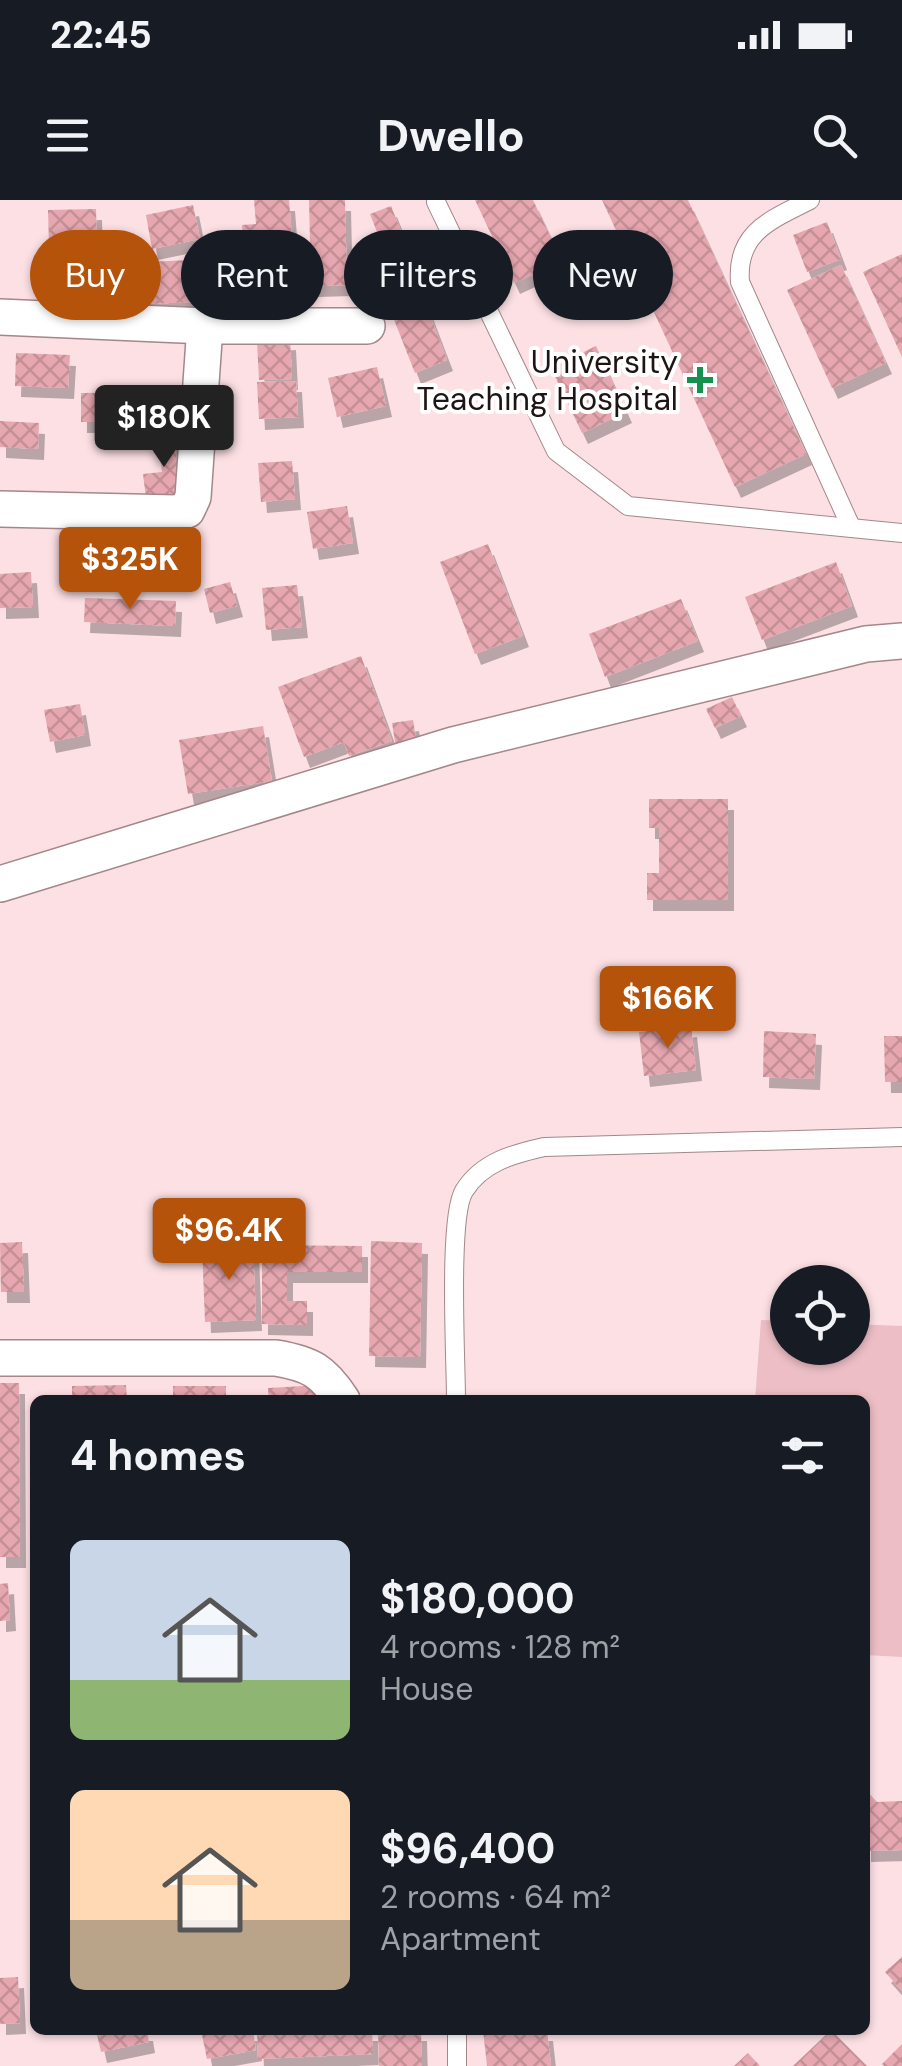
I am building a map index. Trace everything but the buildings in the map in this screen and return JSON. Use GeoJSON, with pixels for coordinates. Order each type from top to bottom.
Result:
{"type":"FeatureCollection","features":[{"type":"Feature","properties":{"kind":"street"},"geometry":{"type":"LineString","coordinates":[[0,318],[205,326],[366,326]]}},
{"type":"Feature","properties":{"kind":"street"},"geometry":{"type":"LineString","coordinates":[[0,509],[176,513],[187,510],[193,498],[205,326]]}},
{"type":"Feature","properties":{"kind":"street"},"geometry":{"type":"LineString","coordinates":[[0,884],[453,745],[866,644],[902,641]]}},
{"type":"Feature","properties":{"kind":"street"},"geometry":{"type":"LineString","coordinates":[[0,1358],[276,1358],[300,1362],[326,1376],[339,1395]]}},
{"type":"Feature","properties":{"kind":"lane"},"geometry":{"type":"LineString","coordinates":[[810,200],[752,236],[738,259],[740,282],[851,528]]}},
{"type":"Feature","properties":{"kind":"lane"},"geometry":{"type":"LineString","coordinates":[[436,202],[556,451],[628,506],[902,533]]}},
{"type":"Feature","properties":{"kind":"lane"},"geometry":{"type":"LineString","coordinates":[[456,1395],[456,1234],[462,1193],[482,1170],[510,1154],[544,1147],[902,1137]]}},
{"type":"Feature","properties":{"kind":"lane"},"geometry":{"type":"LineString","coordinates":[[457,2035],[457,2066]]}},
{"type":"Feature","properties":{"kind":"shaded area"},"geometry":{"type":"Polygon","coordinates":[[[761,1320],[770,1320],[770,1365],[870,1365],[870,1325],[902,1326],[902,1657],[870,1655],[870,1395],[755,1395],[761,1320]]]}},
{"type":"Feature","properties":{"kind":"place","name":"University Teaching Hospital"},"geometry":{"type":"Point","coordinates":[700,380]}}]}
